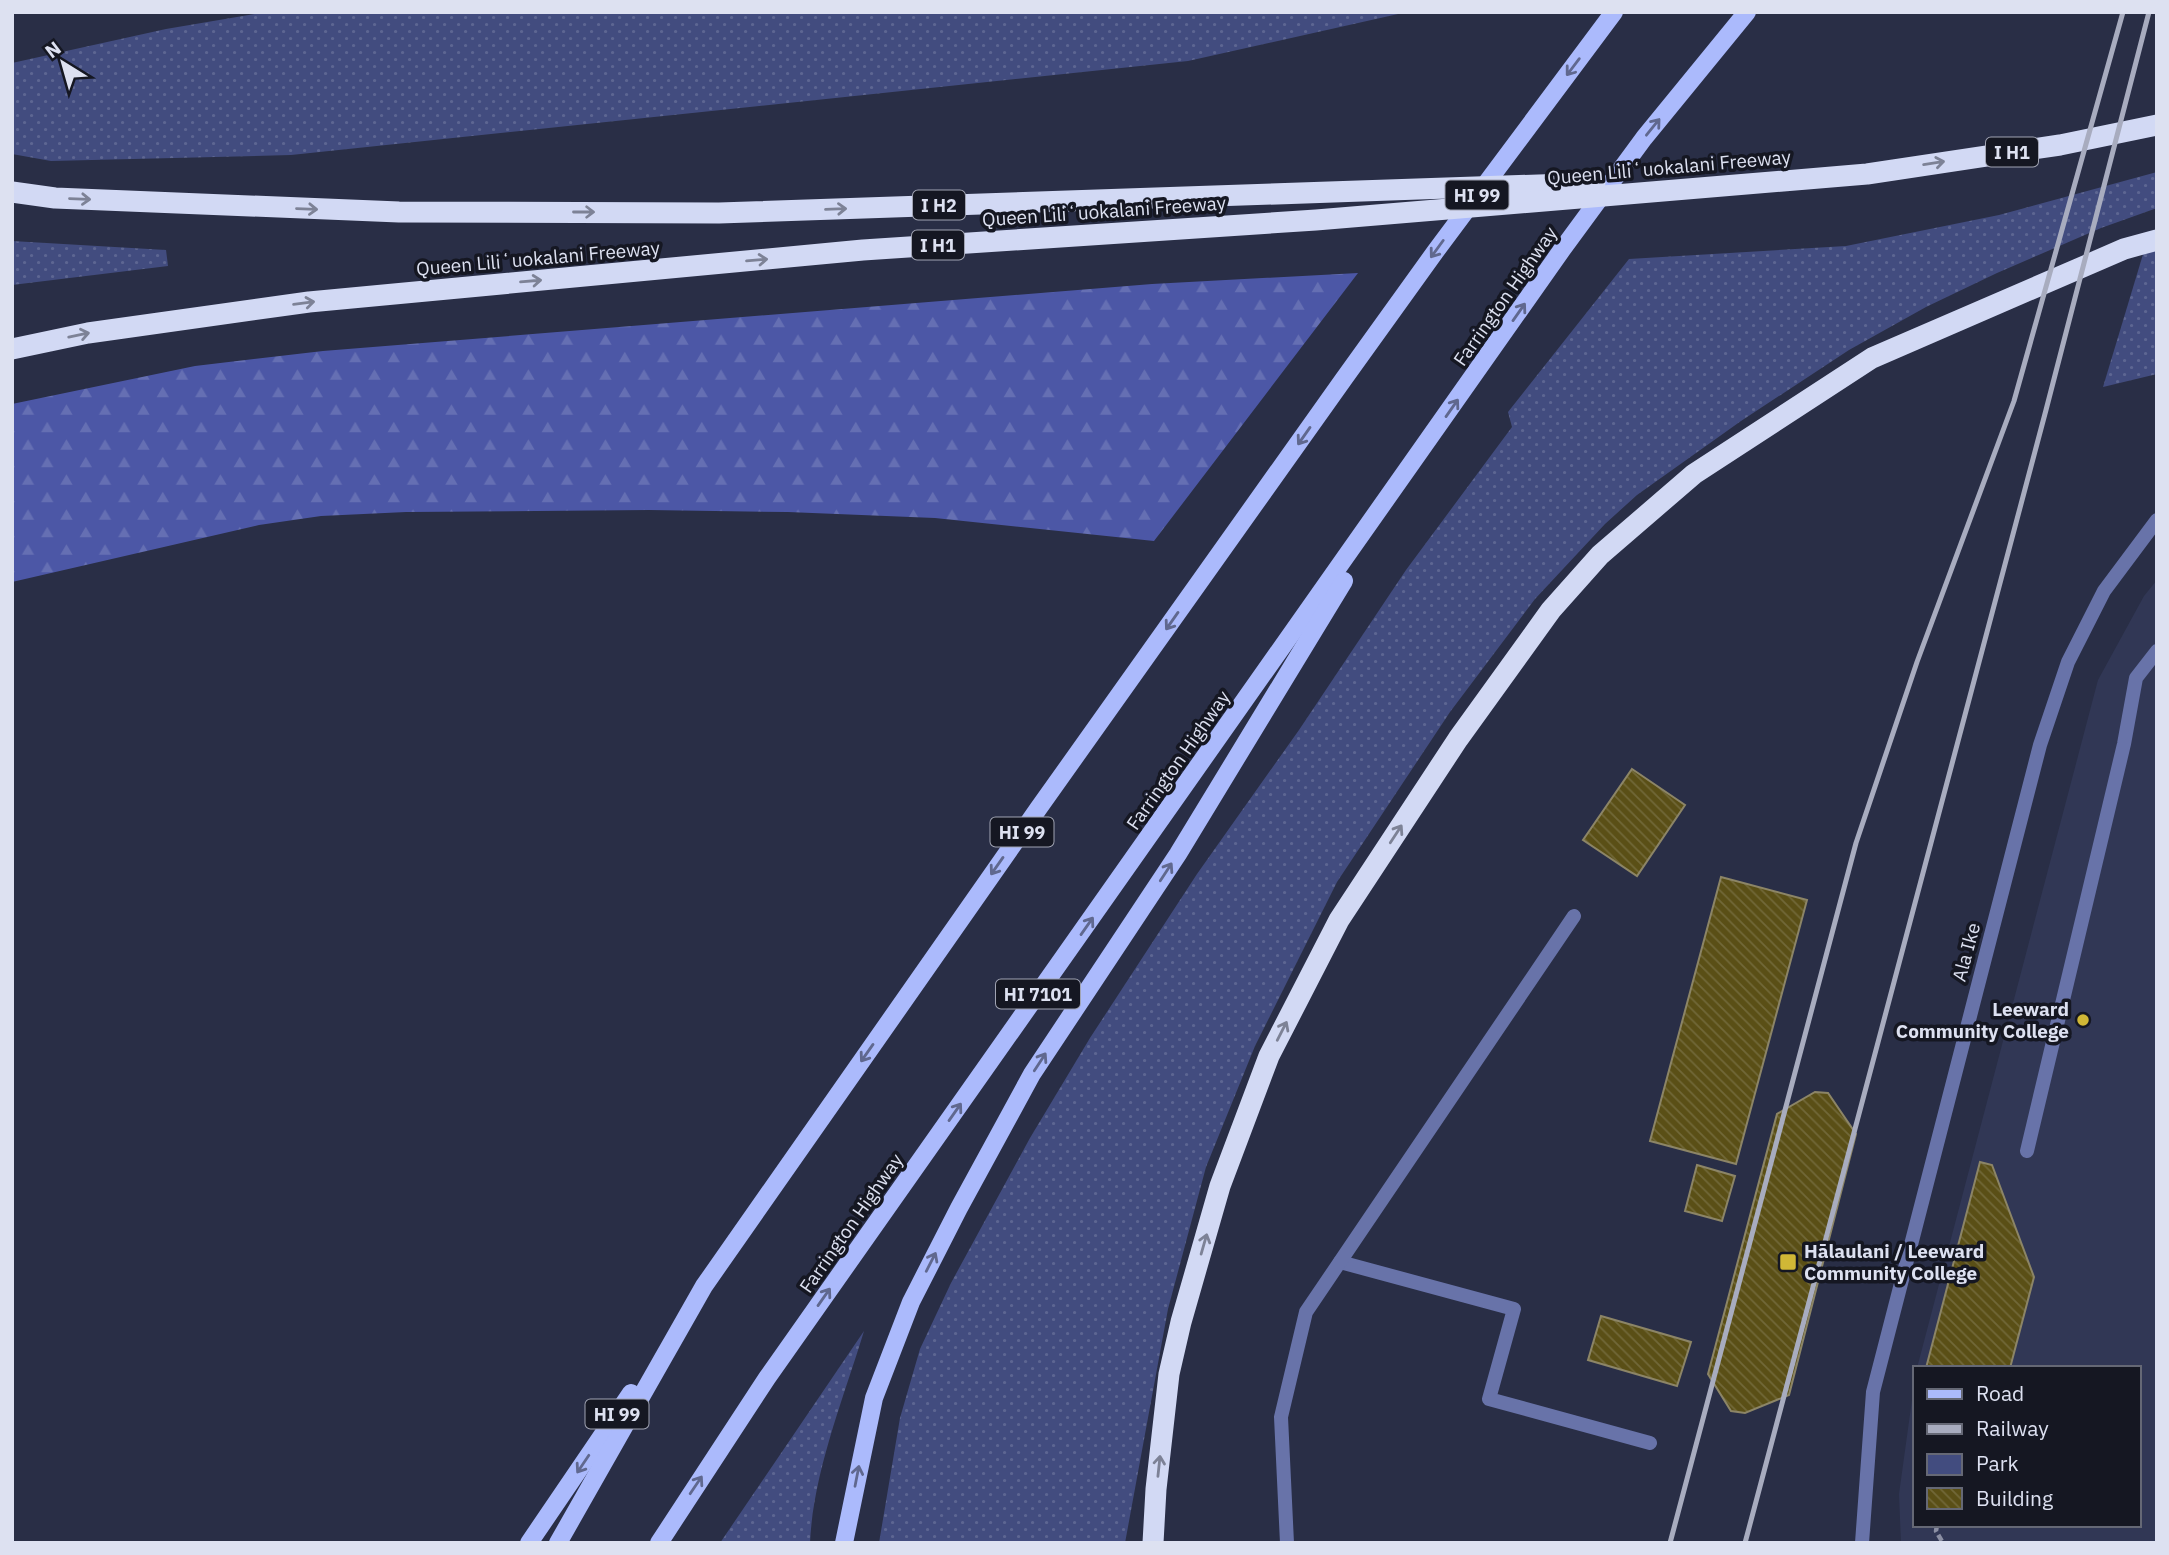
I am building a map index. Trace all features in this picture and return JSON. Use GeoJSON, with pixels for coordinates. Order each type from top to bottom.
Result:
{"type":"FeatureCollection","features":[{"type":"Feature","properties":{"kind":"highway","name":"Queen Liliʻuokalani Freeway"},"geometry":{"type":"LineString","coordinates":[[12,349],[88,333],[350,298],[863,250],[1302,220],[1867,174],[2060,145],[2157,125]]}},
{"type":"Feature","properties":{"kind":"highway","name":"I H2"},"geometry":{"type":"LineString","coordinates":[[12,192],[55,198],[399,212],[719,212],[1867,174]]}},
{"type":"Feature","properties":{"kind":"highway"},"geometry":{"type":"LineString","coordinates":[[1154,1540],[1169,1374],[1178,1335],[1220,1186],[1269,1056],[1339,920],[1458,739],[1551,610],[1600,555],[1694,474],[1872,358],[2124,249],[2157,240]]}},
{"type":"Feature","properties":{"kind":"main road","name":"HI 99"},"geometry":{"type":"LineString","coordinates":[[529,1543],[704,1286],[1038,809],[1435,252],[1614,12]]}},
{"type":"Feature","properties":{"kind":"main road","name":"Farrington Highway"},"geometry":{"type":"LineString","coordinates":[[659,1543],[767,1378],[1480,368],[1644,138],[1746,12]]}},
{"type":"Feature","properties":{"kind":"main road"},"geometry":{"type":"LineString","coordinates":[[844,1543],[874,1398],[911,1302],[959,1208],[1032,1074],[1178,854],[1423,449]]}},
{"type":"Feature","properties":{"kind":"main road"},"geometry":{"type":"LineString","coordinates":[[558,1543],[704,1286]]}},
{"type":"Feature","properties":{"kind":"street","name":"Ala Ike"},"geometry":{"type":"LineString","coordinates":[[1862,1543],[1873,1392],[2040,746],[2067,662],[2104,592],[2157,520]]}},
{"type":"Feature","properties":{"kind":"street"},"geometry":{"type":"LineString","coordinates":[[2027,1151],[2124,744],[2136,678],[2157,652]]}},
{"type":"Feature","properties":{"kind":"street"},"geometry":{"type":"LineString","coordinates":[[1287,1543],[1281,1417],[1306,1312],[1574,916]]}},
{"type":"Feature","properties":{"kind":"street"},"geometry":{"type":"LineString","coordinates":[[1340,1262],[1514,1309],[1489,1399],[1650,1443]]}},
{"type":"Feature","properties":{"kind":"path"},"geometry":{"type":"LineString","coordinates":[[1937,1527],[1943,1543]]}},
{"type":"Feature","properties":{"kind":"shaded area","name":"Leeward Community College"},"geometry":{"type":"Polygon","coordinates":[[[2157,580],[2157,1543],[1901,1543],[1899,1494],[1913,1392],[1913,1527],[2141,1527],[2141,1366],[1918,1366],[2098,680],[2144,596],[2157,580]]]}},
{"type":"Feature","properties":{"kind":"green space"},"geometry":{"type":"Polygon","coordinates":[[[267,12],[1407,12],[1188,61],[291,155],[51,161],[12,154],[12,63],[166,29],[267,12]]]}},
{"type":"Feature","properties":{"kind":"green space"},"geometry":{"type":"Polygon","coordinates":[[[2157,172],[2157,208],[2101,228],[1926,307],[1849,350],[1741,421],[1637,495],[1605,524],[1535,599],[1450,712],[1337,882],[1255,1046],[1206,1167],[1168,1309],[1125,1543],[879,1543],[900,1418],[920,1349],[951,1283],[1030,1138],[1090,1038],[1197,874],[1299,730],[1406,570],[1512,427],[1508,412],[1629,259],[1846,246],[1999,215],[2157,172]]]}},
{"type":"Feature","properties":{"kind":"green space"},"geometry":{"type":"Polygon","coordinates":[[[12,241],[166,250],[168,266],[12,285],[12,241]]]}},
{"type":"Feature","properties":{"kind":"green space"},"geometry":{"type":"Polygon","coordinates":[[[2157,248],[2157,374],[2103,387],[2144,251],[2157,248]]]}},
{"type":"Feature","properties":{"kind":"green space"},"geometry":{"type":"Polygon","coordinates":[[[1358,273],[1154,541],[935,518],[788,512],[406,512],[321,516],[259,525],[12,582],[12,404],[195,366],[323,351],[1152,284],[1358,273]]]}},
{"type":"Feature","properties":{"kind":"green space"},"geometry":{"type":"Polygon","coordinates":[[[864,1331],[823,1463],[812,1516],[810,1543],[720,1543],[864,1331]]]}},
{"type":"Feature","properties":{"kind":"building"},"geometry":{"type":"Polygon","coordinates":[[[1632,769],[1685,805],[1637,876],[1583,840],[1632,769]]]}},
{"type":"Feature","properties":{"kind":"building"},"geometry":{"type":"Polygon","coordinates":[[[1721,877],[1807,900],[1736,1164],[1650,1141],[1721,877]]]}},
{"type":"Feature","properties":{"kind":"building"},"geometry":{"type":"Polygon","coordinates":[[[1815,1092],[1828,1093],[1856,1134],[1789,1395],[1745,1413],[1731,1411],[1708,1374],[1777,1114],[1815,1092]]]}},
{"type":"Feature","properties":{"kind":"building"},"geometry":{"type":"Polygon","coordinates":[[[1980,1162],[1992,1165],[2034,1277],[2011,1366],[1927,1366],[1980,1162]]]}},
{"type":"Feature","properties":{"kind":"building"},"geometry":{"type":"Polygon","coordinates":[[[1697,1165],[1735,1176],[1722,1221],[1685,1211],[1697,1165]]]}},
{"type":"Feature","properties":{"kind":"building"},"geometry":{"type":"Polygon","coordinates":[[[1601,1316],[1691,1342],[1677,1386],[1588,1360],[1601,1316]]]}},
{"type":"Feature","properties":{"kind":"railway"},"geometry":{"type":"LineString","coordinates":[[1670,1543],[1856,843],[1917,662],[2014,401],[2123,12]]}},
{"type":"Feature","properties":{"kind":"railway"},"geometry":{"type":"LineString","coordinates":[[1745,1543],[2149,12]]}},
{"type":"Feature","properties":{"kind":"place","name":"Leeward Community College"},"geometry":{"type":"Point","coordinates":[2083,1020]}},
{"type":"Feature","properties":{"kind":"place","name":"Hālaulani / Leeward Community College"},"geometry":{"type":"Point","coordinates":[1788,1262]}}]}
